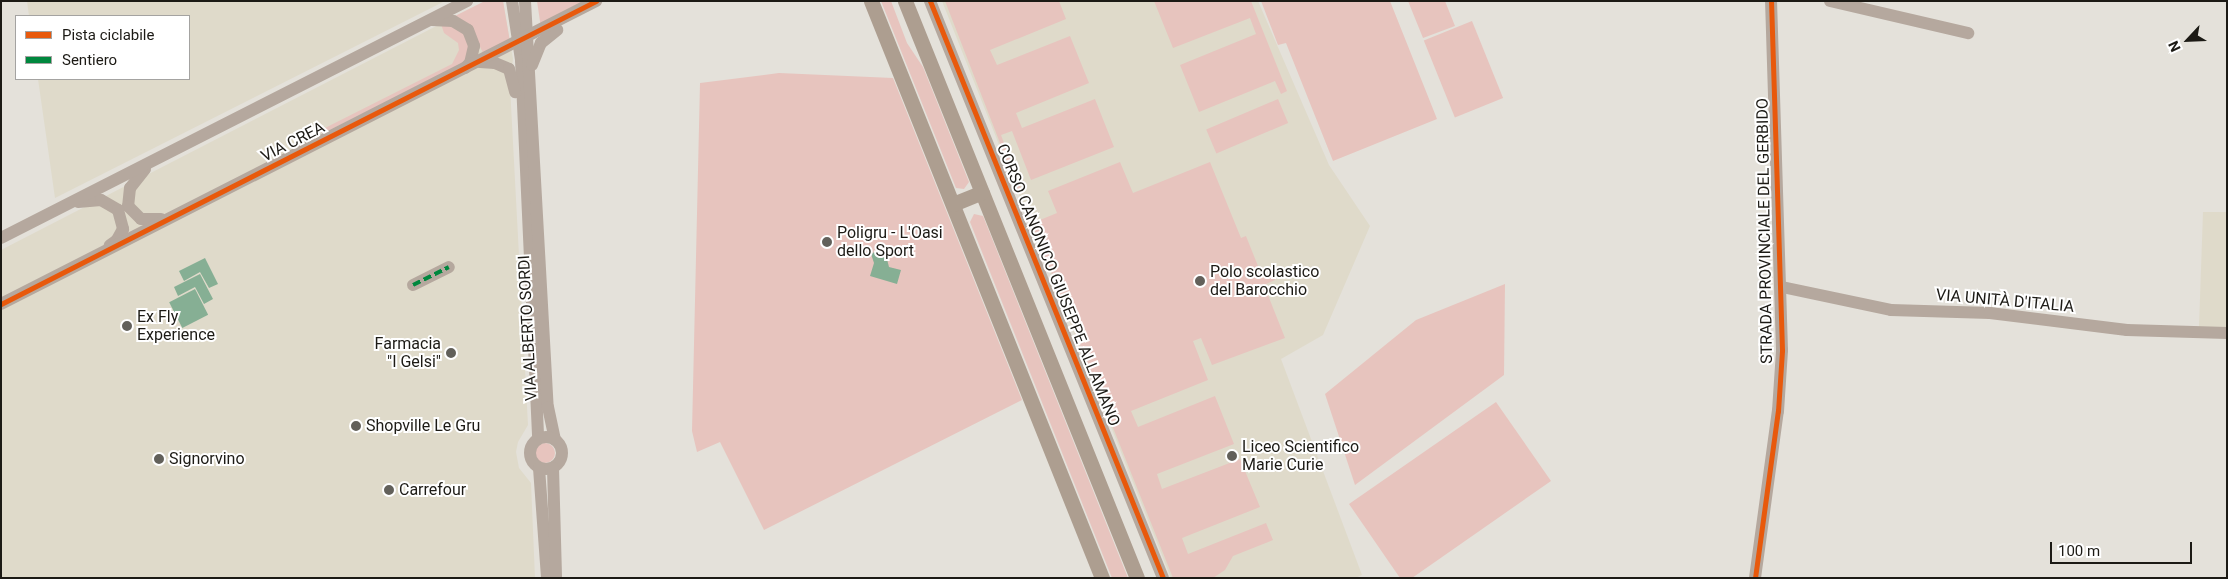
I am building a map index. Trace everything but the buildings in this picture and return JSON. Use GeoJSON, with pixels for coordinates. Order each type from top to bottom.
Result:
{"type":"FeatureCollection","features":[{"type":"Feature","properties":{"kind":"main road"},"geometry":{"type":"LineString","coordinates":[[871,1],[1102,578]]}},
{"type":"Feature","properties":{"kind":"main road"},"geometry":{"type":"LineString","coordinates":[[905,1],[1137,578]]}},
{"type":"Feature","properties":{"kind":"main road"},"geometry":{"type":"LineString","coordinates":[[953,204],[982,192]]}},
{"type":"Feature","properties":{"kind":"street","name":"VIA CREA"},"geometry":{"type":"LineString","coordinates":[[1,238],[467,1]]}},
{"type":"Feature","properties":{"kind":"street","name":"VIA ALBERTO SORDI"},"geometry":{"type":"LineString","coordinates":[[512,1],[531,70],[538,439],[529,452],[532,462],[539,468],[547,578]]}},
{"type":"Feature","properties":{"kind":"street","name":"VIA ALBERTO SORDI"},"geometry":{"type":"LineString","coordinates":[[525,1],[523,40],[526,156],[534,214],[548,407],[555,439],[562,454],[554,468],[556,578]]}},
{"type":"Feature","properties":{"kind":"street","name":"VIA CREA"},"geometry":{"type":"LineString","coordinates":[[1,304],[523,40],[596,1]]}},
{"type":"Feature","properties":{"kind":"street","name":"CORSO CANONICO GIUSEPPE ALLAMANO"},"geometry":{"type":"LineString","coordinates":[[930,1],[1163,578]]}},
{"type":"Feature","properties":{"kind":"street","name":"STRADA PROVINCIALE DEL GERBIDO"},"geometry":{"type":"LineString","coordinates":[[1755,578],[1778,411],[1782,287],[1772,1]]}},
{"type":"Feature","properties":{"kind":"street"},"geometry":{"type":"LineString","coordinates":[[1830,1],[1968,34]]}},
{"type":"Feature","properties":{"kind":"street","name":"VIA CREA"},"geometry":{"type":"LineString","coordinates":[[531,70],[541,43],[570,23],[580,10]]}},
{"type":"Feature","properties":{"kind":"street"},"geometry":{"type":"LineString","coordinates":[[430,20],[453,21],[468,30],[474,46],[470,63],[463,69]]}},
{"type":"Feature","properties":{"kind":"street","name":"VIA ALBERTO SORDI"},"geometry":{"type":"LineString","coordinates":[[478,62],[503,65],[512,73],[517,136],[526,156]]}},
{"type":"Feature","properties":{"kind":"street","name":"VIA CREA"},"geometry":{"type":"LineString","coordinates":[[153,161],[130,188],[128,206],[141,219],[171,218]]}},
{"type":"Feature","properties":{"kind":"street","name":"VIA CREA"},"geometry":{"type":"LineString","coordinates":[[69,203],[101,200],[114,205],[121,216],[123,229],[117,240],[89,260]]}},
{"type":"Feature","properties":{"kind":"street"},"geometry":{"type":"LineString","coordinates":[[413,285],[449,267]]}},
{"type":"Feature","properties":{"kind":"street","name":"VIA UNITÀ D'ITALIA"},"geometry":{"type":"LineString","coordinates":[[1782,287],[1890,310],[1990,313],[2127,330],[2227,333]]}},
{"type":"Feature","properties":{"kind":"street"},"geometry":{"type":"LineString","coordinates":[[538,439],[555,439]]}},
{"type":"Feature","properties":{"kind":"street"},"geometry":{"type":"LineString","coordinates":[[539,468],[554,468]]}},
{"type":"Feature","properties":{"kind":"shaded area"},"geometry":{"type":"Polygon","coordinates":[[[27,1],[445,1],[55,198],[38,80],[190,80],[190,15],[29,15],[27,1]]]}},
{"type":"Feature","properties":{"kind":"shaded area","name":"Shopville Le Gru"},"geometry":{"type":"Polygon","coordinates":[[[485,1],[503,1],[513,59],[510,86],[528,425],[518,442],[516,452],[519,468],[531,483],[535,578],[1,578],[1,250],[485,1]]]}},
{"type":"Feature","properties":{"kind":"shaded area"},"geometry":{"type":"Polygon","coordinates":[[[485,1],[503,1],[510,42],[484,55],[470,26],[453,17],[485,1]]]}},
{"type":"Feature","properties":{"kind":"shaded area"},"geometry":{"type":"Polygon","coordinates":[[[537,1],[588,1],[541,28],[537,1]]]}},
{"type":"Feature","properties":{"kind":"shaded area"},"geometry":{"type":"Polygon","coordinates":[[[881,1],[891,1],[907,43],[923,67],[969,182],[964,189],[956,188],[881,1]]]}},
{"type":"Feature","properties":{"kind":"shaded area","name":"Polo scolastico del Barocchio"},"geometry":{"type":"Polygon","coordinates":[[[942,1],[1258,1],[1329,165],[1370,226],[1323,335],[1281,359],[1362,575],[1355,578],[1171,578],[942,1]]]}},
{"type":"Feature","properties":{"kind":"shaded area"},"geometry":{"type":"Polygon","coordinates":[[[945,1],[1059,1],[1066,19],[990,50],[997,65],[1070,36],[1089,83],[1016,113],[1022,128],[1095,99],[1114,147],[1031,180],[1012,131],[1001,135],[1023,194],[1019,192],[945,1]]]}},
{"type":"Feature","properties":{"kind":"shaded area"},"geometry":{"type":"Polygon","coordinates":[[[1154,1],[1251,1],[1287,91],[1281,94],[1275,81],[1199,112],[1180,65],[1256,34],[1250,18],[1173,48],[1154,1]]]}},
{"type":"Feature","properties":{"kind":"shaded area"},"geometry":{"type":"Polygon","coordinates":[[[1261,1],[1390,1],[1437,119],[1333,161],[1286,43],[1278,45],[1261,1]]]}},
{"type":"Feature","properties":{"kind":"shaded area"},"geometry":{"type":"Polygon","coordinates":[[[1408,1],[1445,1],[1455,26],[1423,38],[1408,1]]]}},
{"type":"Feature","properties":{"kind":"shaded area"},"geometry":{"type":"Polygon","coordinates":[[[1472,21],[1503,98],[1455,117],[1424,40],[1472,21]]]}},
{"type":"Feature","properties":{"kind":"shaded area"},"geometry":{"type":"Polygon","coordinates":[[[441,24],[459,28],[469,42],[466,61],[371,113],[361,114],[324,133],[312,130],[321,126],[323,129],[452,64],[459,50],[458,43],[444,33],[441,24]]]}},
{"type":"Feature","properties":{"kind":"shaded area","name":"Poligru - L'Oasi dello Sport"},"geometry":{"type":"Polygon","coordinates":[[[779,73],[893,78],[1022,400],[764,530],[720,442],[697,452],[692,431],[700,83],[779,73]]]}},
{"type":"Feature","properties":{"kind":"shaded area"},"geometry":{"type":"Polygon","coordinates":[[[1278,99],[1288,123],[1216,153],[1206,129],[1278,99]]]}},
{"type":"Feature","properties":{"kind":"shaded area"},"geometry":{"type":"Polygon","coordinates":[[[1120,162],[1133,193],[1210,162],[1241,238],[1246,236],[1262,276],[1272,272],[1275,280],[1264,285],[1285,338],[1212,365],[1201,338],[1193,341],[1208,380],[1131,411],[1138,427],[1215,396],[1234,444],[1157,474],[1162,489],[1240,459],[1260,507],[1182,538],[1188,554],[1266,523],[1273,540],[1233,556],[1225,570],[1213,578],[1173,578],[1025,207],[1026,202],[1035,222],[1057,213],[1048,191],[1120,162]]]}},
{"type":"Feature","properties":{"kind":"shaded area"},"geometry":{"type":"Polygon","coordinates":[[[2203,212],[2227,212],[2227,327],[2199,327],[2203,212]]]}},
{"type":"Feature","properties":{"kind":"shaded area"},"geometry":{"type":"Polygon","coordinates":[[[974,214],[983,216],[1128,578],[1112,578],[970,222],[974,214]]]}},
{"type":"Feature","properties":{"kind":"shaded area"},"geometry":{"type":"Polygon","coordinates":[[[878,250],[879,253],[885,251],[889,267],[901,270],[897,284],[870,276],[874,263],[871,254],[878,250]]]}},
{"type":"Feature","properties":{"kind":"shaded area"},"geometry":{"type":"Polygon","coordinates":[[[205,258],[218,284],[209,288],[200,272],[184,281],[179,271],[205,258]]]}},
{"type":"Feature","properties":{"kind":"shaded area"},"geometry":{"type":"Polygon","coordinates":[[[200,274],[213,299],[204,304],[195,287],[178,296],[174,287],[200,274]]]}},
{"type":"Feature","properties":{"kind":"shaded area"},"geometry":{"type":"Polygon","coordinates":[[[1505,284],[1504,375],[1355,485],[1325,394],[1416,320],[1505,284]]]}},
{"type":"Feature","properties":{"kind":"shaded area"},"geometry":{"type":"Polygon","coordinates":[[[195,289],[208,315],[182,328],[169,302],[195,289]]]}},
{"type":"Feature","properties":{"kind":"shaded area"},"geometry":{"type":"Polygon","coordinates":[[[1496,402],[1551,481],[1412,578],[1400,578],[1349,504],[1496,402]]]}},
{"type":"Feature","properties":{"kind":"shaded area"},"geometry":{"type":"Polygon","coordinates":[[[545,443],[552,446],[555,453],[552,460],[545,463],[538,460],[535,453],[538,446],[545,443]]]}},
{"type":"Feature","properties":{"kind":"marked path"},"geometry":{"type":"LineString","coordinates":[[413,285],[449,267]]}},
{"type":"Feature","properties":{"kind":"cycle path"},"geometry":{"type":"LineString","coordinates":[[1,304],[596,1]]}},
{"type":"Feature","properties":{"kind":"cycle path"},"geometry":{"type":"LineString","coordinates":[[930,1],[1163,578]]}},
{"type":"Feature","properties":{"kind":"cycle path"},"geometry":{"type":"LineString","coordinates":[[1755,578],[1778,411],[1782,350],[1771,1]]}},
{"type":"Feature","properties":{"kind":"place","name":"Poligru - L'Oasi dello Sport"},"geometry":{"type":"Point","coordinates":[827,242]}},
{"type":"Feature","properties":{"kind":"place","name":"Polo scolastico del Barocchio"},"geometry":{"type":"Point","coordinates":[1200,281]}},
{"type":"Feature","properties":{"kind":"place","name":"Ex Fly Experience"},"geometry":{"type":"Point","coordinates":[127,326]}},
{"type":"Feature","properties":{"kind":"place","name":"Farmacia \"I Gelsi\""},"geometry":{"type":"Point","coordinates":[451,353]}},
{"type":"Feature","properties":{"kind":"place","name":"Shopville Le Gru"},"geometry":{"type":"Point","coordinates":[356,426]}},
{"type":"Feature","properties":{"kind":"place","name":"Liceo Scientifico Marie Curie"},"geometry":{"type":"Point","coordinates":[1232,456]}},
{"type":"Feature","properties":{"kind":"place","name":"Signorvino"},"geometry":{"type":"Point","coordinates":[159,459]}},
{"type":"Feature","properties":{"kind":"place","name":"Carrefour"},"geometry":{"type":"Point","coordinates":[389,490]}}]}
